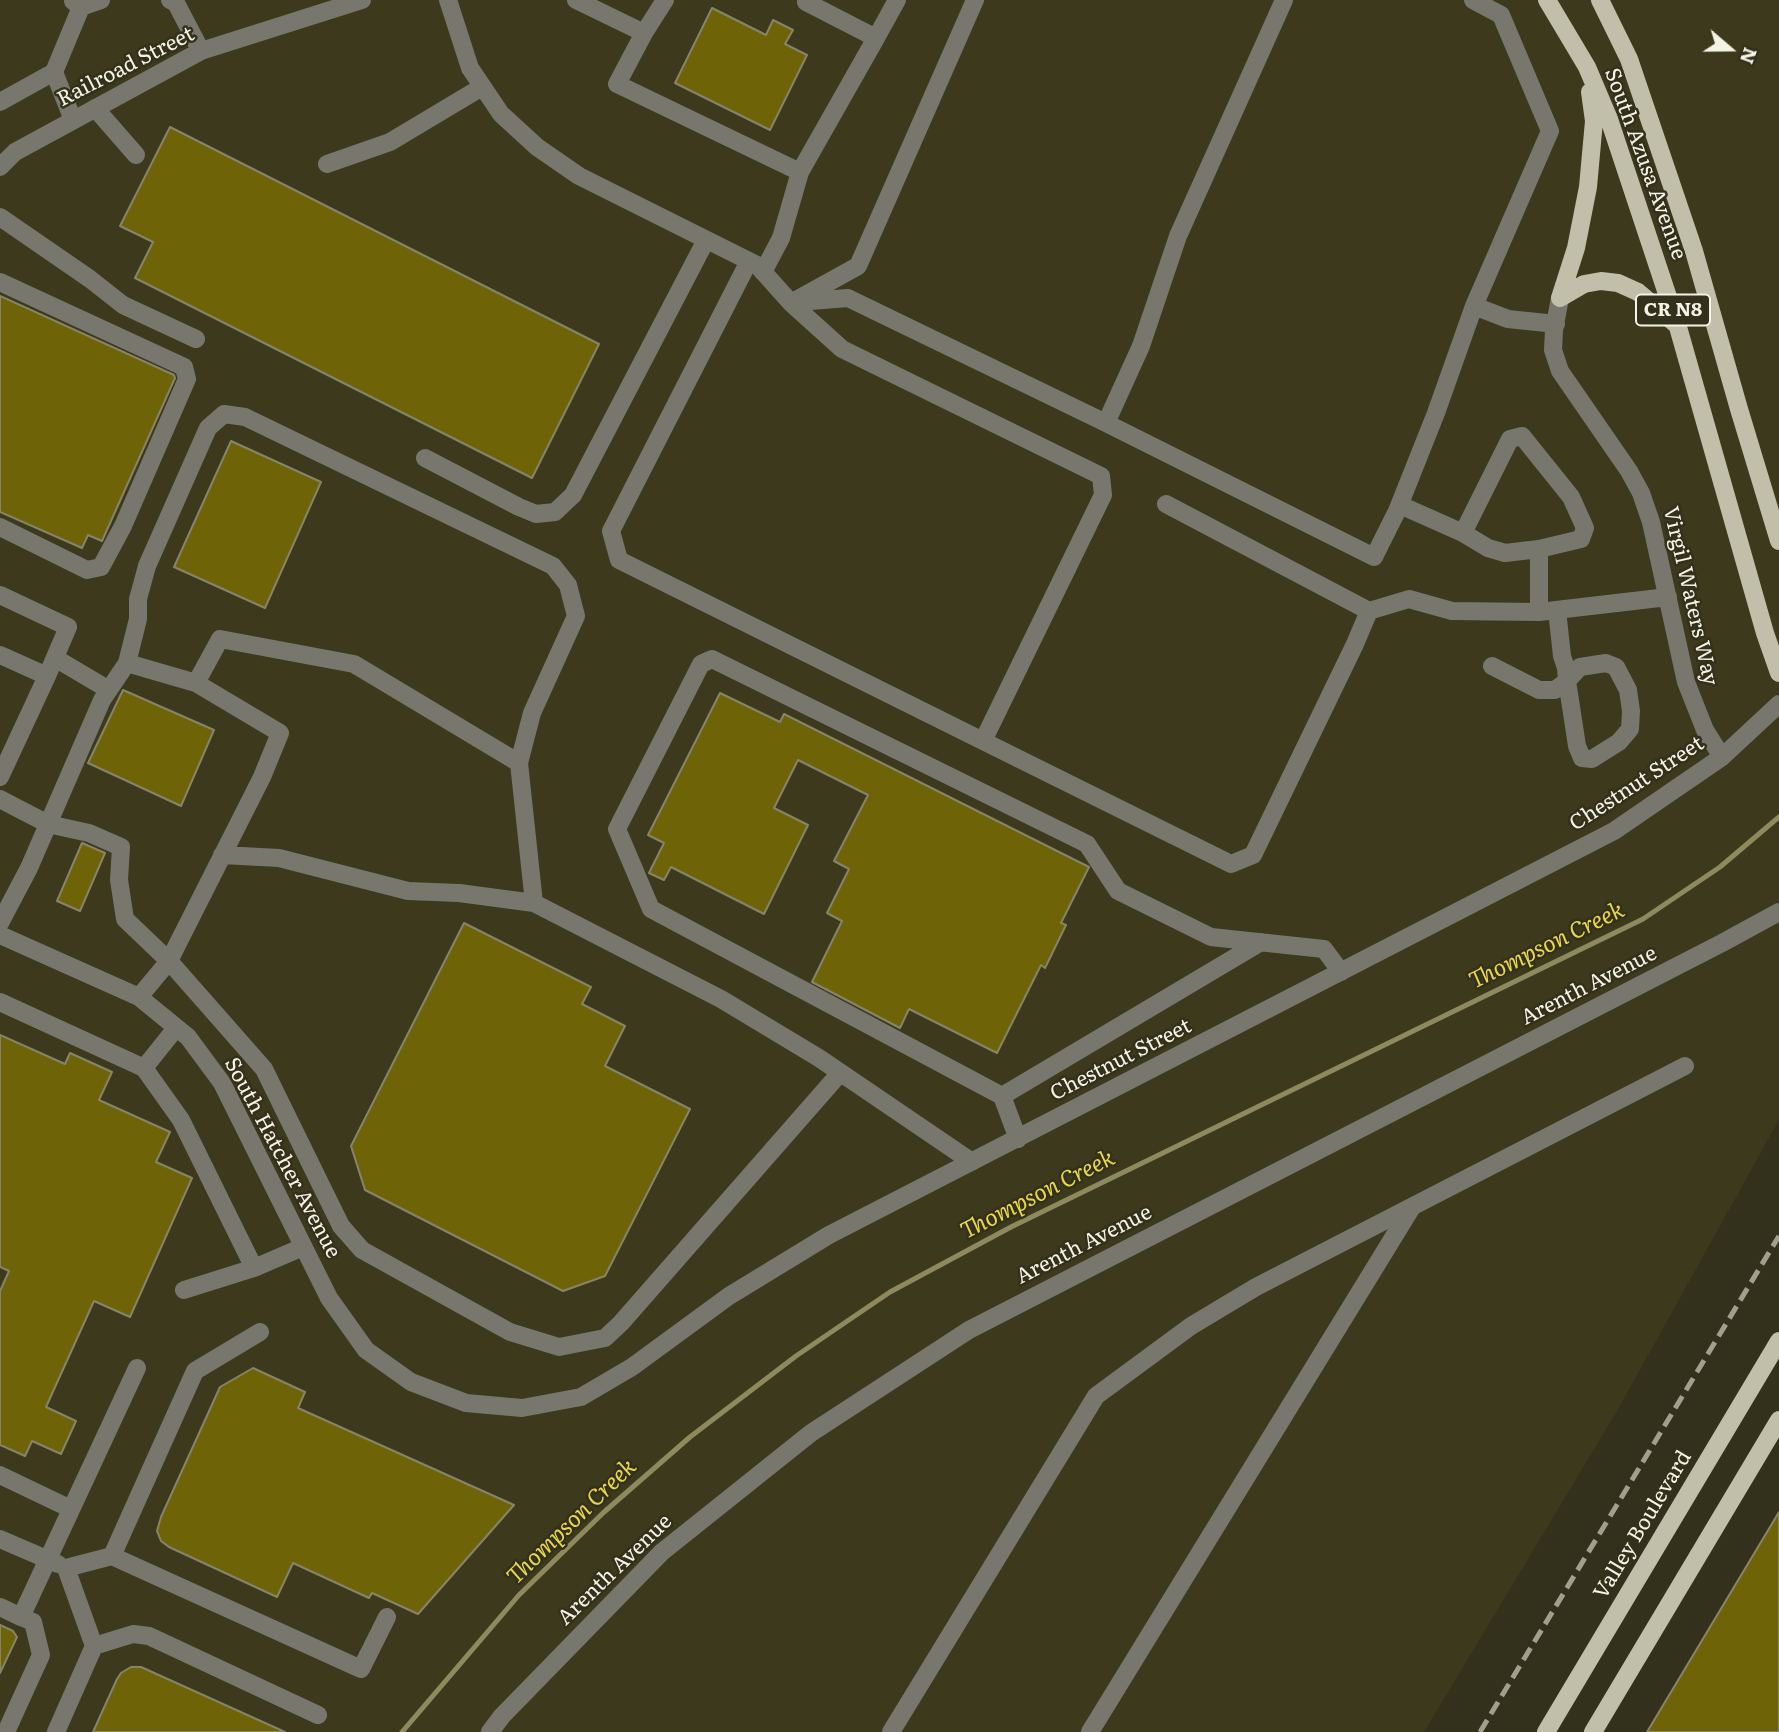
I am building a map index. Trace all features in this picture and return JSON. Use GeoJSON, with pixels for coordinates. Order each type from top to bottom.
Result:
{"type":"FeatureCollection","features":[{"type":"Feature","properties":{"kind":"main road","name":"South Azusa Avenue"},"geometry":{"type":"LineString","coordinates":[[1547,0],[1587,68],[1608,119],[1678,327],[1779,673]]}},
{"type":"Feature","properties":{"kind":"main road","name":"South Azusa Avenue"},"geometry":{"type":"LineString","coordinates":[[1600,0],[1629,59],[1695,251],[1779,541]]}},
{"type":"Feature","properties":{"kind":"main road"},"geometry":{"type":"LineString","coordinates":[[1560,298],[1576,248],[1588,187],[1594,121],[1587,68]]}},
{"type":"Feature","properties":{"kind":"main road"},"geometry":{"type":"LineString","coordinates":[[1560,298],[1584,284],[1601,281],[1619,283],[1638,292],[1678,327]]}},
{"type":"Feature","properties":{"kind":"main road","name":"Valley Boulevard"},"geometry":{"type":"LineString","coordinates":[[1546,1732],[1779,1341]]}},
{"type":"Feature","properties":{"kind":"main road"},"geometry":{"type":"LineString","coordinates":[[1593,1732],[1779,1420]]}},
{"type":"Feature","properties":{"kind":"street"},"geometry":{"type":"LineString","coordinates":[[73,120],[54,72],[76,3],[101,0]]}},
{"type":"Feature","properties":{"kind":"street"},"geometry":{"type":"LineString","coordinates":[[170,0],[176,3],[201,51]]}},
{"type":"Feature","properties":{"kind":"street","name":"Railroad Street"},"geometry":{"type":"LineString","coordinates":[[0,167],[15,152],[201,51],[342,3],[362,0]]}},
{"type":"Feature","properties":{"kind":"street"},"geometry":{"type":"LineString","coordinates":[[448,0],[470,68],[501,114],[537,146],[579,176],[757,265],[791,303],[842,349],[1101,476],[1103,495],[983,741]]}},
{"type":"Feature","properties":{"kind":"street"},"geometry":{"type":"LineString","coordinates":[[576,0],[644,33]]}},
{"type":"Feature","properties":{"kind":"street"},"geometry":{"type":"LineString","coordinates":[[665,0],[617,84],[800,172]]}},
{"type":"Feature","properties":{"kind":"street"},"geometry":{"type":"LineString","coordinates":[[763,272],[781,238],[800,172],[897,0]]}},
{"type":"Feature","properties":{"kind":"street"},"geometry":{"type":"LineString","coordinates":[[791,303],[858,267],[975,0]]}},
{"type":"Feature","properties":{"kind":"street"},"geometry":{"type":"LineString","coordinates":[[1106,423],[1141,346],[1178,236],[1284,0]]}},
{"type":"Feature","properties":{"kind":"street"},"geometry":{"type":"LineString","coordinates":[[1397,511],[1474,306],[1550,131],[1501,15],[1473,0]]}},
{"type":"Feature","properties":{"kind":"street"},"geometry":{"type":"LineString","coordinates":[[806,2],[876,38]]}},
{"type":"Feature","properties":{"kind":"street"},"geometry":{"type":"LineString","coordinates":[[0,102],[54,72]]}},
{"type":"Feature","properties":{"kind":"street"},"geometry":{"type":"LineString","coordinates":[[327,164],[390,142],[482,87]]}},
{"type":"Feature","properties":{"kind":"street"},"geometry":{"type":"LineString","coordinates":[[95,107],[136,155]]}},
{"type":"Feature","properties":{"kind":"street"},"geometry":{"type":"LineString","coordinates":[[0,217],[123,305],[196,339]]}},
{"type":"Feature","properties":{"kind":"street"},"geometry":{"type":"LineString","coordinates":[[425,458],[519,507],[536,514],[555,512],[573,495],[706,240]]}},
{"type":"Feature","properties":{"kind":"street"},"geometry":{"type":"LineString","coordinates":[[749,261],[611,531],[619,560],[1231,864],[1253,855],[1355,644],[1368,611]]}},
{"type":"Feature","properties":{"kind":"street"},"geometry":{"type":"LineString","coordinates":[[0,282],[184,367],[187,379],[123,526],[101,567],[87,570],[0,527]]}},
{"type":"Feature","properties":{"kind":"street"},"geometry":{"type":"LineString","coordinates":[[791,303],[848,298],[1374,557],[1400,505],[1488,548],[1505,553],[1539,549],[1581,539],[1585,528],[1571,498],[1522,436],[1510,439],[1462,533]]}},
{"type":"Feature","properties":{"kind":"street","name":"Virgil Waters Way"},"geometry":{"type":"LineString","coordinates":[[1560,298],[1553,350],[1560,371],[1629,471],[1641,494],[1651,522],[1686,682],[1704,730],[1722,757]]}},
{"type":"Feature","properties":{"kind":"street"},"geometry":{"type":"LineString","coordinates":[[1474,306],[1508,318],[1556,324]]}},
{"type":"Feature","properties":{"kind":"street"},"geometry":{"type":"LineString","coordinates":[[0,923],[29,868],[102,700],[127,663],[138,619],[138,598],[148,565],[208,428],[224,414],[245,417],[552,566],[568,585],[576,616],[532,713],[519,763],[534,903]]}},
{"type":"Feature","properties":{"kind":"street"},"geometry":{"type":"LineString","coordinates":[[1166,504],[1368,611],[1409,599],[1452,611],[1539,612],[1668,597]]}},
{"type":"Feature","properties":{"kind":"street"},"geometry":{"type":"LineString","coordinates":[[1539,549],[1539,612]]}},
{"type":"Feature","properties":{"kind":"street"},"geometry":{"type":"LineString","coordinates":[[0,595],[68,627],[0,777]]}},
{"type":"Feature","properties":{"kind":"street"},"geometry":{"type":"LineString","coordinates":[[1492,666],[1539,690],[1555,690],[1567,681],[1580,667],[1606,663],[1616,667],[1628,690],[1631,711],[1630,729],[1619,742],[1592,759],[1582,758],[1577,746],[1567,681],[1562,656],[1558,610]]}},
{"type":"Feature","properties":{"kind":"street"},"geometry":{"type":"LineString","coordinates":[[196,683],[220,639],[354,664],[519,763]]}},
{"type":"Feature","properties":{"kind":"street"},"geometry":{"type":"LineString","coordinates":[[0,654],[47,676]]}},
{"type":"Feature","properties":{"kind":"street"},"geometry":{"type":"LineString","coordinates":[[55,658],[109,690]]}},
{"type":"Feature","properties":{"kind":"street"},"geometry":{"type":"LineString","coordinates":[[1018,1139],[1002,1096],[651,909],[617,829],[701,664],[712,659],[1087,844],[1118,891],[1211,937],[1324,950],[1341,972]]}},
{"type":"Feature","properties":{"kind":"street"},"geometry":{"type":"LineString","coordinates":[[127,663],[196,683],[280,733],[262,777],[169,961],[139,997]]}},
{"type":"Feature","properties":{"kind":"street","name":"Chestnut Street"},"geometry":{"type":"LineString","coordinates":[[466,1403],[522,1408],[581,1397],[632,1367],[729,1296],[829,1235],[1614,831],[1722,757],[1779,704]]}},
{"type":"Feature","properties":{"kind":"street"},"geometry":{"type":"LineString","coordinates":[[0,799],[48,824],[89,833],[121,847],[119,880],[125,919],[169,961],[264,1069],[341,1226],[362,1250],[510,1332],[559,1347],[605,1338],[840,1073]]}},
{"type":"Feature","properties":{"kind":"street"},"geometry":{"type":"LineString","coordinates":[[222,855],[279,858],[408,891],[459,893],[534,903],[721,999],[840,1073],[972,1162]]}},
{"type":"Feature","properties":{"kind":"street","name":"Arenth Avenue"},"geometry":{"type":"LineString","coordinates":[[490,1732],[502,1716],[662,1552],[811,1433],[969,1330],[1779,912]]}},
{"type":"Feature","properties":{"kind":"street","name":"South Hatcher Avenue"},"geometry":{"type":"LineString","coordinates":[[0,935],[139,997],[188,1037],[222,1083],[329,1298],[366,1350],[411,1382],[466,1403]]}},
{"type":"Feature","properties":{"kind":"street"},"geometry":{"type":"LineString","coordinates":[[1002,1096],[1261,942]]}},
{"type":"Feature","properties":{"kind":"street"},"geometry":{"type":"LineString","coordinates":[[0,1002],[144,1068],[181,1121],[254,1268]]}},
{"type":"Feature","properties":{"kind":"street"},"geometry":{"type":"LineString","coordinates":[[144,1068],[176,1028]]}},
{"type":"Feature","properties":{"kind":"street"},"geometry":{"type":"LineString","coordinates":[[891,1732],[1096,1396],[1202,1320],[1256,1287],[1685,1066]]}},
{"type":"Feature","properties":{"kind":"street"},"geometry":{"type":"LineString","coordinates":[[1090,1732],[1412,1206]]}},
{"type":"Feature","properties":{"kind":"street"},"geometry":{"type":"LineString","coordinates":[[184,1290],[254,1268],[303,1247]]}},
{"type":"Feature","properties":{"kind":"street"},"geometry":{"type":"LineString","coordinates":[[112,1556],[195,1371],[260,1332]]}},
{"type":"Feature","properties":{"kind":"street"},"geometry":{"type":"LineString","coordinates":[[21,1617],[137,1368]]}},
{"type":"Feature","properties":{"kind":"street"},"geometry":{"type":"LineString","coordinates":[[0,1475],[71,1509]]}},
{"type":"Feature","properties":{"kind":"street"},"geometry":{"type":"LineString","coordinates":[[0,1539],[66,1568],[112,1556],[361,1669],[387,1617]]}},
{"type":"Feature","properties":{"kind":"street"},"geometry":{"type":"LineString","coordinates":[[56,1732],[94,1646],[66,1568]]}},
{"type":"Feature","properties":{"kind":"street"},"geometry":{"type":"LineString","coordinates":[[0,1607],[33,1622],[41,1655],[6,1732]]}},
{"type":"Feature","properties":{"kind":"street"},"geometry":{"type":"LineString","coordinates":[[94,1646],[133,1634],[149,1636],[318,1715]]}},
{"type":"Feature","properties":{"kind":"shaded area"},"geometry":{"type":"Polygon","coordinates":[[[0,0],[1779,0],[1779,1120],[1617,1411],[1424,1732],[0,1732],[0,0]]]}},
{"type":"Feature","properties":{"kind":"building"},"geometry":{"type":"Polygon","coordinates":[[[712,8],[766,35],[773,20],[793,30],[785,44],[807,55],[770,130],[675,83],[712,8]]]}},
{"type":"Feature","properties":{"kind":"building"},"geometry":{"type":"Polygon","coordinates":[[[170,127],[599,344],[532,478],[135,278],[153,242],[120,226],[170,127]]]}},
{"type":"Feature","properties":{"kind":"building"},"geometry":{"type":"Polygon","coordinates":[[[0,296],[174,375],[175,378],[102,541],[88,535],[82,548],[0,512],[0,296]]]}},
{"type":"Feature","properties":{"kind":"building"},"geometry":{"type":"Polygon","coordinates":[[[231,441],[321,482],[265,608],[174,567],[231,441]]]}},
{"type":"Feature","properties":{"kind":"building"},"geometry":{"type":"Polygon","coordinates":[[[123,690],[214,730],[181,806],[88,763],[123,690]]]}},
{"type":"Feature","properties":{"kind":"building"},"geometry":{"type":"Polygon","coordinates":[[[720,693],[780,722],[784,714],[1089,867],[1061,923],[1066,925],[1045,968],[1041,965],[997,1053],[909,1009],[900,1028],[812,982],[842,921],[827,913],[849,869],[834,861],[868,795],[798,760],[774,808],[808,825],[764,914],[671,867],[664,880],[649,873],[664,843],[648,835],[720,693]]]}},
{"type":"Feature","properties":{"kind":"building"},"geometry":{"type":"Polygon","coordinates":[[[82,843],[105,853],[80,911],[57,901],[82,843]]]}},
{"type":"Feature","properties":{"kind":"building"},"geometry":{"type":"Polygon","coordinates":[[[464,923],[591,987],[582,1004],[625,1026],[605,1066],[690,1109],[605,1276],[563,1291],[365,1190],[351,1146],[464,923]]]}},
{"type":"Feature","properties":{"kind":"building"},"geometry":{"type":"Polygon","coordinates":[[[0,1035],[65,1064],[70,1053],[112,1072],[99,1100],[170,1132],[156,1162],[192,1178],[130,1317],[94,1301],[46,1407],[76,1421],[61,1454],[32,1441],[25,1456],[0,1445],[0,1291],[9,1271],[0,1267],[0,1035]]]}},
{"type":"Feature","properties":{"kind":"building"},"geometry":{"type":"Polygon","coordinates":[[[253,1368],[305,1392],[298,1408],[514,1505],[418,1614],[372,1593],[369,1598],[293,1563],[277,1597],[161,1541],[157,1531],[161,1517],[220,1387],[253,1368]]]}},
{"type":"Feature","properties":{"kind":"building"},"geometry":{"type":"Polygon","coordinates":[[[1779,1512],[1779,1732],[1647,1732],[1779,1512]]]}},
{"type":"Feature","properties":{"kind":"building"},"geometry":{"type":"Polygon","coordinates":[[[0,1625],[13,1631],[17,1637],[0,1673],[0,1625]]]}},
{"type":"Feature","properties":{"kind":"building"},"geometry":{"type":"Polygon","coordinates":[[[131,1667],[141,1667],[285,1732],[93,1732],[117,1679],[131,1667]]]}},
{"type":"Feature","properties":{"kind":"waterway","name":"Thompson Creek"},"geometry":{"type":"LineString","coordinates":[[402,1732],[519,1595],[603,1513],[690,1437],[796,1356],[890,1292],[1011,1227],[1643,919],[1720,867],[1779,817]]}},
{"type":"Feature","properties":{"kind":"railway"},"geometry":{"type":"LineString","coordinates":[[1480,1732],[1779,1236]]}}]}
